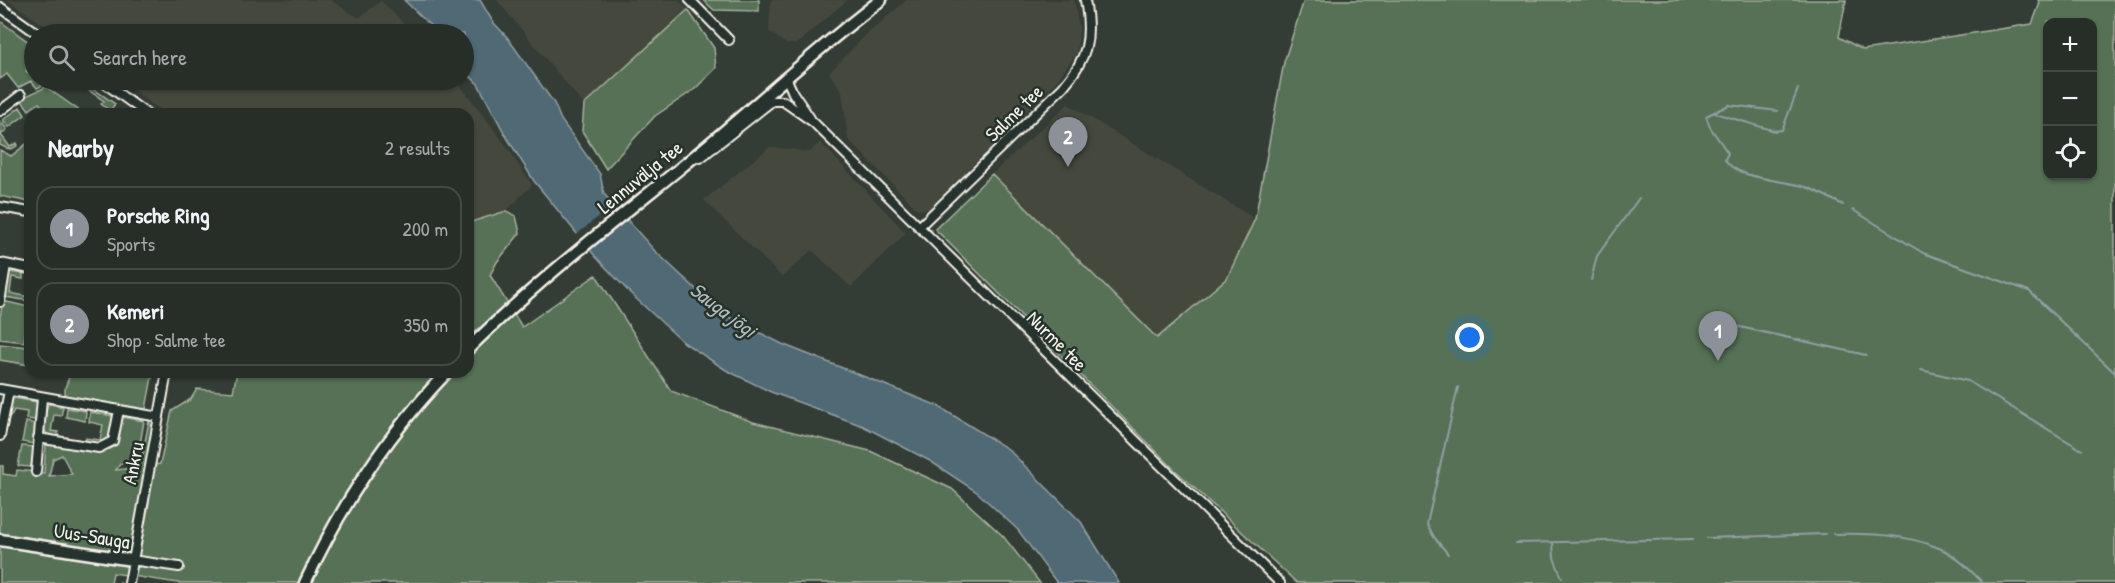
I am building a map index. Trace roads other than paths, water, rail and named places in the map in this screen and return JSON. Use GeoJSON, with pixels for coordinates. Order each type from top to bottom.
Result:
{"type":"FeatureCollection","features":[{"type":"Feature","properties":{"kind":"main road","name":"Lennuvälja tee"},"geometry":{"type":"LineString","coordinates":[[837,33],[868,0]]}},
{"type":"Feature","properties":{"kind":"main road","name":"Lennuvälja tee"},"geometry":{"type":"LineString","coordinates":[[474,343],[642,197],[680,169],[837,33],[881,0]]}},
{"type":"Feature","properties":{"kind":"main road"},"geometry":{"type":"LineString","coordinates":[[305,583],[318,553],[345,506],[406,420],[442,378]]}},
{"type":"Feature","properties":{"kind":"main road","name":"Uus-Sauga"},"geometry":{"type":"LineString","coordinates":[[0,540],[132,560]]}},
{"type":"Feature","properties":{"kind":"street"},"geometry":{"type":"LineString","coordinates":[[690,0],[729,40]]}},
{"type":"Feature","properties":{"kind":"street","name":"Salme tee"},"geometry":{"type":"LineString","coordinates":[[919,227],[1078,70],[1085,56],[1089,37],[1089,20],[1085,0]]}},
{"type":"Feature","properties":{"kind":"street"},"geometry":{"type":"LineString","coordinates":[[0,7],[24,24]]}},
{"type":"Feature","properties":{"kind":"street"},"geometry":{"type":"LineString","coordinates":[[680,169],[704,155],[772,100],[783,101],[782,80]]}},
{"type":"Feature","properties":{"kind":"street","name":"Nurme tee"},"geometry":{"type":"LineString","coordinates":[[782,80],[813,122]]}},
{"type":"Feature","properties":{"kind":"street"},"geometry":{"type":"LineString","coordinates":[[114,90],[139,108]]}},
{"type":"Feature","properties":{"kind":"street"},"geometry":{"type":"LineString","coordinates":[[0,111],[21,95]]}},
{"type":"Feature","properties":{"kind":"street","name":"Nurme tee"},"geometry":{"type":"LineString","coordinates":[[783,101],[813,122],[1280,583]]}},
{"type":"Feature","properties":{"kind":"street"},"geometry":{"type":"LineString","coordinates":[[0,207],[24,211]]}},
{"type":"Feature","properties":{"kind":"street"},"geometry":{"type":"LineString","coordinates":[[0,302],[3,264],[24,268]]}},
{"type":"Feature","properties":{"kind":"street","name":"Ankru"},"geometry":{"type":"LineString","coordinates":[[129,583],[166,378]]}},
{"type":"Feature","properties":{"kind":"street"},"geometry":{"type":"LineString","coordinates":[[0,432],[4,390],[159,417]]}},
{"type":"Feature","properties":{"kind":"street"},"geometry":{"type":"LineString","coordinates":[[36,472],[42,398]]}},
{"type":"Feature","properties":{"kind":"street"},"geometry":{"type":"LineString","coordinates":[[38,438],[99,448],[108,445],[113,441],[119,410]]}},
{"type":"Feature","properties":{"kind":"street","name":"Uus-Sauga"},"geometry":{"type":"LineString","coordinates":[[132,560],[178,567]]}},
{"type":"Feature","properties":{"kind":"water"},"geometry":{"type":"Polygon","coordinates":[[[404,0],[480,0],[493,22],[507,37],[554,103],[561,120],[600,174],[604,194],[654,250],[697,290],[725,315],[782,344],[938,406],[1008,449],[1081,522],[1119,583],[1057,583],[1018,530],[977,492],[930,461],[863,426],[771,392],[726,370],[683,342],[630,293],[595,256],[534,181],[474,80],[474,24],[429,24],[404,0]]]}},
{"type":"Feature","properties":{"kind":"waterway"},"geometry":{"type":"LineString","coordinates":[[1715,113],[1775,131],[1782,130],[1798,89]]}},
{"type":"Feature","properties":{"kind":"waterway"},"geometry":{"type":"LineString","coordinates":[[1778,111],[1729,105],[1706,116],[1710,127],[1728,153],[1725,159],[1731,166],[1750,175],[1809,188],[1843,205]]}},
{"type":"Feature","properties":{"kind":"waterway"},"geometry":{"type":"LineString","coordinates":[[1591,280],[1597,256],[1639,198]]}},
{"type":"Feature","properties":{"kind":"waterway"},"geometry":{"type":"LineString","coordinates":[[1853,210],[1923,253],[2029,291],[2115,373]]}},
{"type":"Feature","properties":{"kind":"waterway"},"geometry":{"type":"LineString","coordinates":[[1713,321],[1866,355]]}},
{"type":"Feature","properties":{"kind":"waterway"},"geometry":{"type":"LineString","coordinates":[[1921,370],[1968,381],[2082,450]]}},
{"type":"Feature","properties":{"kind":"waterway"},"geometry":{"type":"LineString","coordinates":[[1448,554],[1427,524],[1458,387]]}},
{"type":"Feature","properties":{"kind":"waterway"},"geometry":{"type":"LineString","coordinates":[[1707,538],[1825,534]]}},
{"type":"Feature","properties":{"kind":"waterway"},"geometry":{"type":"LineString","coordinates":[[1833,534],[1887,535],[1926,543],[1951,555],[1983,583]]}},
{"type":"Feature","properties":{"kind":"waterway"},"geometry":{"type":"LineString","coordinates":[[1516,543],[1693,539]]}},
{"type":"Feature","properties":{"kind":"waterway"},"geometry":{"type":"LineString","coordinates":[[1553,543],[1554,558],[1562,578]]}},
{"type":"Feature","properties":{"kind":"place","name":"Kemeri"},"geometry":{"type":"Point","coordinates":[1068,167]}},
{"type":"Feature","properties":{"kind":"place","name":"Porsche Ring"},"geometry":{"type":"Point","coordinates":[1718,361]}},
{"type":"Feature","properties":{"kind":"water label","name":"Sauga jõgi"},"geometry":{"type":"Point","coordinates":[723,310]}}]}
